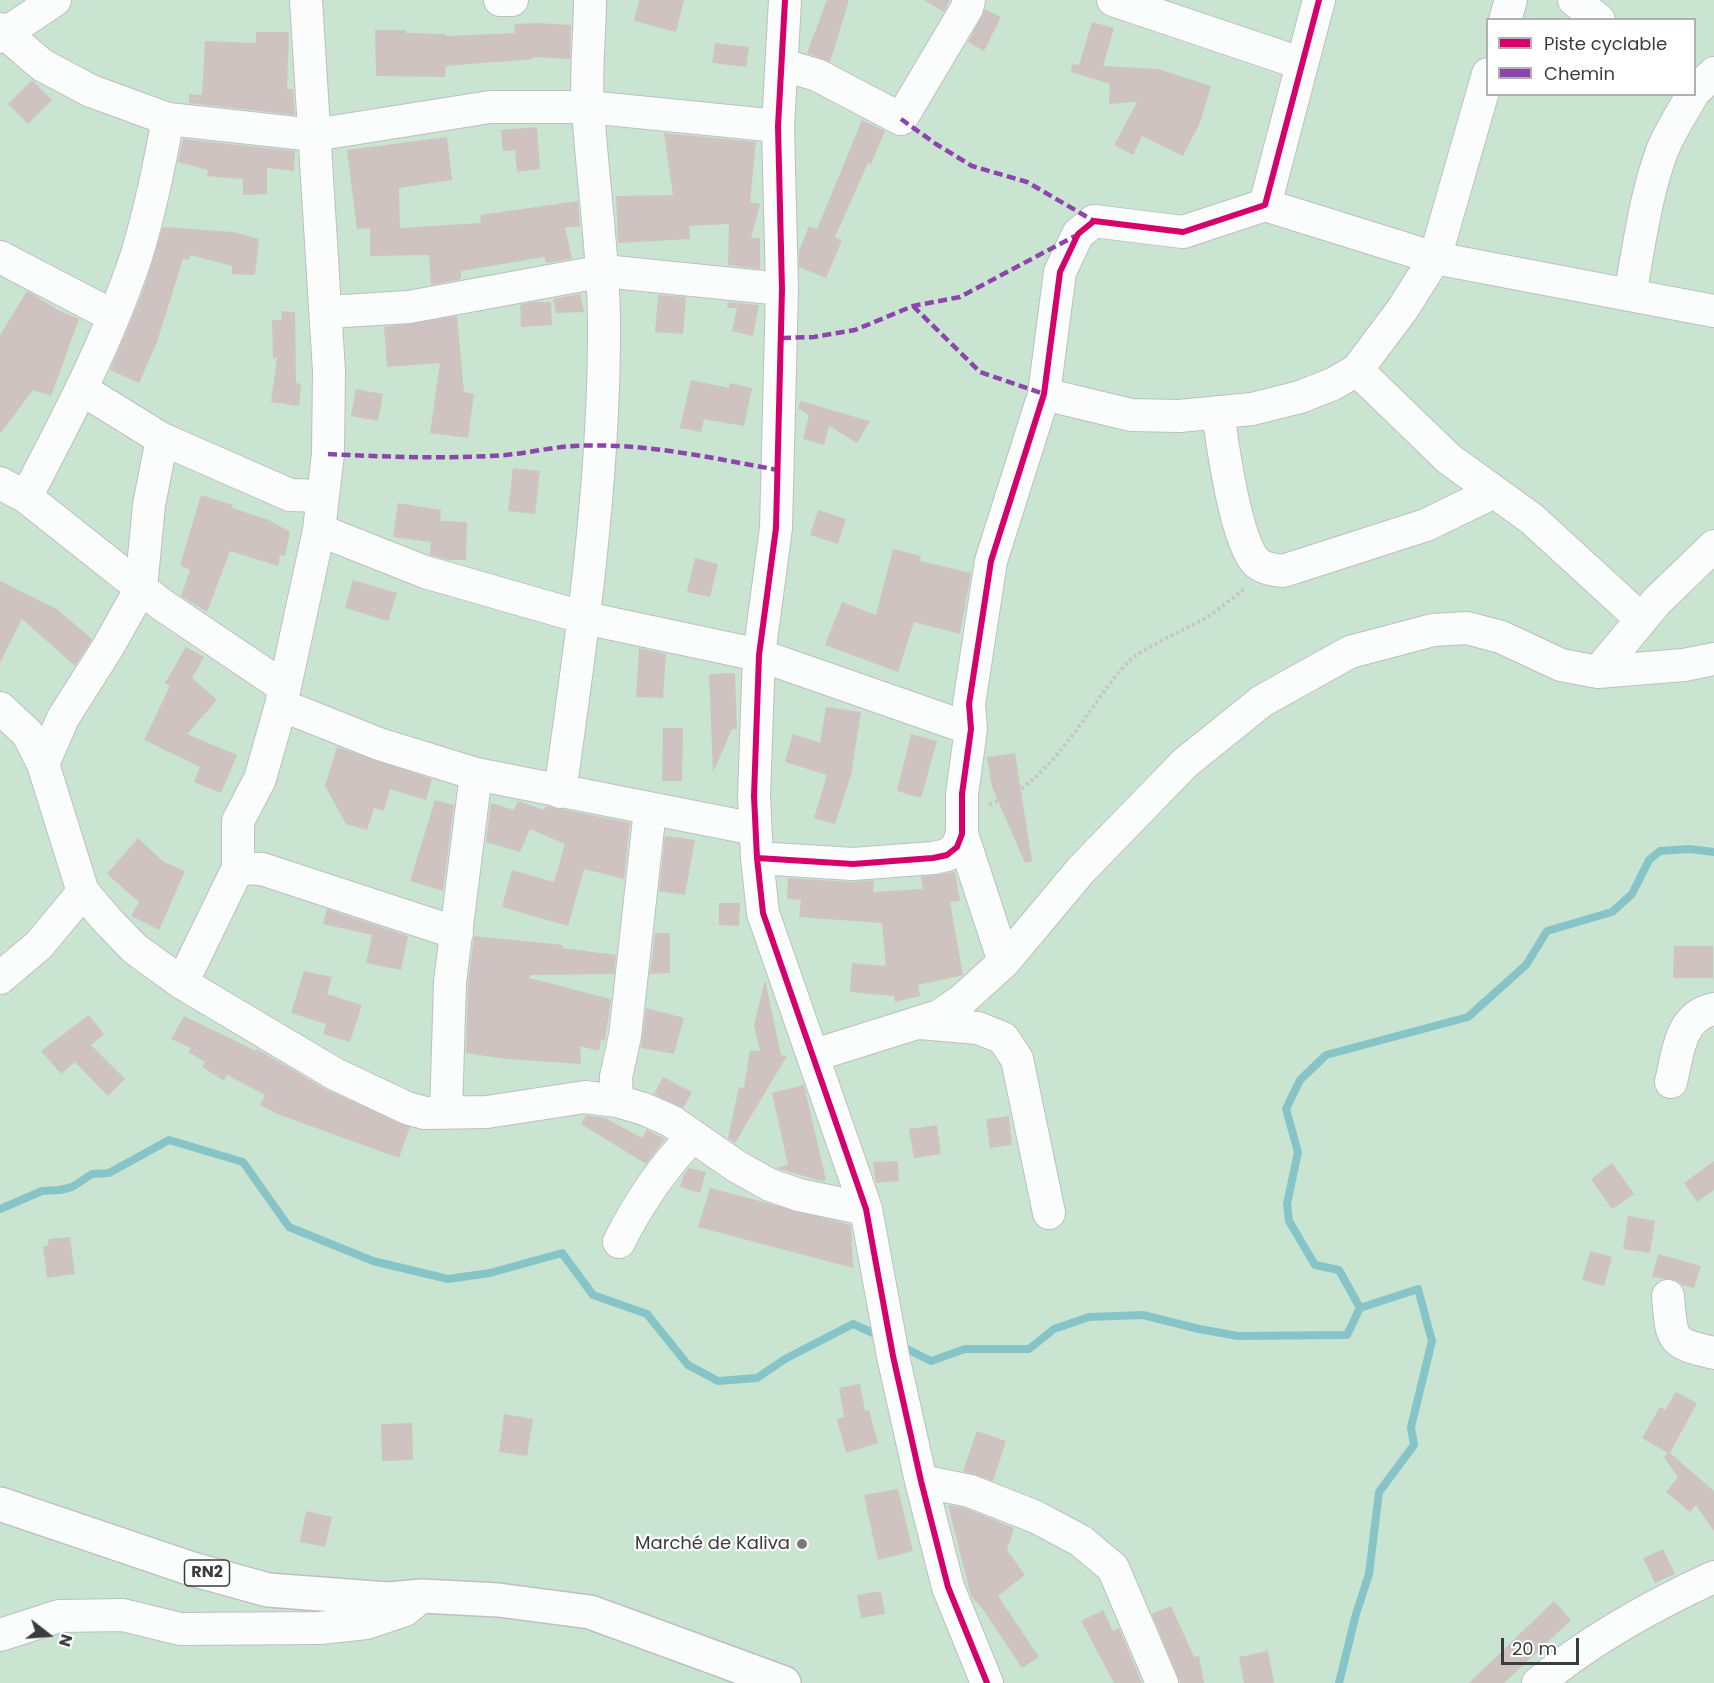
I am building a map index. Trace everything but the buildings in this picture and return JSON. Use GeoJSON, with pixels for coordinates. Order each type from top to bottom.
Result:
{"type":"FeatureCollection","features":[{"type":"Feature","properties":{"kind":"highway","name":"RN2"},"geometry":{"type":"LineString","coordinates":[[0,1504],[192,1569],[268,1590],[388,1599],[422,1596],[498,1600],[590,1612],[784,1683]]}},
{"type":"Feature","properties":{"kind":"street"},"geometry":{"type":"LineString","coordinates":[[55,0],[1,33],[42,65],[91,91],[168,119],[314,135],[490,107],[588,107],[778,126]]}},
{"type":"Feature","properties":{"kind":"street"},"geometry":{"type":"LineString","coordinates":[[183,983],[237,868],[238,821],[260,779],[282,696],[319,530],[328,454],[328,312],[306,0]]}},
{"type":"Feature","properties":{"kind":"street"},"geometry":{"type":"LineString","coordinates":[[500,0],[512,0]]}},
{"type":"Feature","properties":{"kind":"street"},"geometry":{"type":"LineString","coordinates":[[560,792],[585,618],[599,446],[604,342],[604,271],[588,107],[590,0]]}},
{"type":"Feature","properties":{"kind":"street"},"geometry":{"type":"LineString","coordinates":[[785,0],[778,126],[782,289],[776,528],[759,656],[756,844],[763,913],[815,1055],[866,1209],[893,1356],[948,1587],[987,1683]]}},
{"type":"Feature","properties":{"kind":"street"},"geometry":{"type":"LineString","coordinates":[[783,65],[817,75],[902,119],[967,8],[969,0]]}},
{"type":"Feature","properties":{"kind":"street"},"geometry":{"type":"LineString","coordinates":[[1113,0],[1300,63]]}},
{"type":"Feature","properties":{"kind":"street"},"geometry":{"type":"LineString","coordinates":[[1265,205],[1318,0]]}},
{"type":"Feature","properties":{"kind":"street"},"geometry":{"type":"LineString","coordinates":[[1506,18],[1511,0]]}},
{"type":"Feature","properties":{"kind":"street"},"geometry":{"type":"LineString","coordinates":[[1574,0],[1596,18]]}},
{"type":"Feature","properties":{"kind":"street"},"geometry":{"type":"LineString","coordinates":[[1044,394],[1131,415],[1179,417],[1252,409],[1300,397],[1334,384],[1357,370],[1402,310],[1435,258],[1486,81]]}},
{"type":"Feature","properties":{"kind":"street"},"geometry":{"type":"LineString","coordinates":[[1630,295],[1648,202],[1662,152],[1672,127],[1695,96]]}},
{"type":"Feature","properties":{"kind":"street"},"geometry":{"type":"LineString","coordinates":[[168,119],[153,200],[135,258],[113,316],[81,389],[13,490],[282,696],[379,744],[476,774],[650,810],[756,844],[854,864],[933,858],[947,855],[957,847],[962,823],[971,729],[969,704],[991,561],[1044,394],[1060,272],[1078,234],[1094,221],[1183,232],[1265,205],[1435,258],[1714,311]]}},
{"type":"Feature","properties":{"kind":"street"},"geometry":{"type":"LineString","coordinates":[[0,258],[113,316]]}},
{"type":"Feature","properties":{"kind":"street"},"geometry":{"type":"LineString","coordinates":[[328,312],[409,308],[604,271],[782,289]]}},
{"type":"Feature","properties":{"kind":"street"},"geometry":{"type":"LineString","coordinates":[[1357,370],[1449,459],[1532,519],[1641,619]]}},
{"type":"Feature","properties":{"kind":"street"},"geometry":{"type":"LineString","coordinates":[[81,389],[162,439],[290,495],[323,496]]}},
{"type":"Feature","properties":{"kind":"street"},"geometry":{"type":"LineString","coordinates":[[1218,412],[1226,474],[1237,513],[1255,561],[1269,570],[1283,571],[1426,525],[1494,492]]}},
{"type":"Feature","properties":{"kind":"street"},"geometry":{"type":"LineString","coordinates":[[43,764],[63,718],[108,647],[141,588],[150,505],[162,439]]}},
{"type":"Feature","properties":{"kind":"street"},"geometry":{"type":"LineString","coordinates":[[319,530],[425,572],[585,618],[759,656],[971,729]]}},
{"type":"Feature","properties":{"kind":"street"},"geometry":{"type":"LineString","coordinates":[[1598,672],[1641,619],[1688,569],[1714,546]]}},
{"type":"Feature","properties":{"kind":"street"},"geometry":{"type":"LineString","coordinates":[[815,1055],[939,1016],[961,1001],[1004,962],[1081,870],[1185,763],[1262,701],[1350,652],[1433,630],[1467,628],[1501,637],[1561,665],[1598,672],[1672,667],[1714,659]]}},
{"type":"Feature","properties":{"kind":"street"},"geometry":{"type":"LineString","coordinates":[[0,708],[28,734],[43,764],[83,892],[135,949],[183,983],[335,1074],[406,1108],[425,1113],[487,1112],[585,1097],[617,1101],[653,1113],[770,1185],[799,1195],[866,1209]]}},
{"type":"Feature","properties":{"kind":"street"},"geometry":{"type":"LineString","coordinates":[[446,1113],[450,982],[476,774]]}},
{"type":"Feature","properties":{"kind":"street"},"geometry":{"type":"LineString","coordinates":[[617,1101],[616,1077],[625,1036],[650,810]]}},
{"type":"Feature","properties":{"kind":"street"},"geometry":{"type":"LineString","coordinates":[[962,823],[1004,962]]}},
{"type":"Feature","properties":{"kind":"street"},"geometry":{"type":"LineString","coordinates":[[237,868],[262,869],[457,933]]}},
{"type":"Feature","properties":{"kind":"street"},"geometry":{"type":"LineString","coordinates":[[0,978],[39,945],[83,892]]}},
{"type":"Feature","properties":{"kind":"street"},"geometry":{"type":"LineString","coordinates":[[1671,1082],[1683,1031],[1694,1018],[1714,1009]]}},
{"type":"Feature","properties":{"kind":"street"},"geometry":{"type":"LineString","coordinates":[[916,1023],[978,1028],[1003,1038],[1017,1059],[1049,1213]]}},
{"type":"Feature","properties":{"kind":"street"},"geometry":{"type":"LineString","coordinates":[[619,1242],[637,1205],[666,1164],[693,1136]]}},
{"type":"Feature","properties":{"kind":"street"},"geometry":{"type":"LineString","coordinates":[[1668,1296],[1674,1337],[1683,1347],[1714,1353]]}},
{"type":"Feature","properties":{"kind":"street"},"geometry":{"type":"LineString","coordinates":[[921,1481],[970,1491],[1036,1517],[1081,1540],[1113,1568],[1162,1683]]}},
{"type":"Feature","properties":{"kind":"street"},"geometry":{"type":"LineString","coordinates":[[1538,1683],[1563,1663],[1658,1602],[1714,1577]]}},
{"type":"Feature","properties":{"kind":"street"},"geometry":{"type":"LineString","coordinates":[[0,1635],[59,1616],[123,1615],[180,1629],[320,1628],[366,1623],[405,1610],[422,1596]]}},
{"type":"Feature","properties":{"kind":"path"},"geometry":{"type":"LineString","coordinates":[[962,823],[1035,777],[1090,714],[1129,660],[1204,620],[1269,570]]}},
{"type":"Feature","properties":{"kind":"green space"},"geometry":{"type":"Polygon","coordinates":[[[0,0],[1714,0],[1714,1683],[0,1683],[0,0]]]}},
{"type":"Feature","properties":{"kind":"waterway"},"geometry":{"type":"LineString","coordinates":[[1360,1308],[1339,1270],[1315,1265],[1289,1221],[1287,1204],[1298,1152],[1286,1109],[1300,1080],[1326,1055],[1468,1017],[1526,965],[1547,931],[1612,912],[1632,894],[1649,860],[1660,851],[1690,849],[1714,852]]}},
{"type":"Feature","properties":{"kind":"waterway"},"geometry":{"type":"LineString","coordinates":[[0,1209],[42,1191],[72,1187],[92,1174],[109,1173],[169,1140],[243,1162],[289,1227],[373,1261],[448,1279],[490,1273],[562,1253],[593,1295],[647,1314],[688,1365],[718,1381],[757,1378],[785,1359],[853,1324],[882,1337]]}},
{"type":"Feature","properties":{"kind":"waterway"},"geometry":{"type":"LineString","coordinates":[[1339,1683],[1356,1614],[1369,1574],[1379,1492],[1414,1445],[1411,1427],[1432,1341],[1418,1289],[1360,1308]]}},
{"type":"Feature","properties":{"kind":"waterway"},"geometry":{"type":"LineString","coordinates":[[901,1346],[931,1361],[965,1349],[1029,1349],[1054,1329],[1089,1317],[1143,1315],[1238,1336],[1347,1335],[1360,1308]]}},
{"type":"Feature","properties":{"kind":"marked path"},"geometry":{"type":"LineString","coordinates":[[901,119],[972,166],[1027,182],[1094,221]]}},
{"type":"Feature","properties":{"kind":"marked path"},"geometry":{"type":"LineString","coordinates":[[782,338],[814,337],[855,330],[913,306],[960,297],[1075,236]]}},
{"type":"Feature","properties":{"kind":"marked path"},"geometry":{"type":"LineString","coordinates":[[913,306],[980,372],[1044,394]]}},
{"type":"Feature","properties":{"kind":"marked path"},"geometry":{"type":"LineString","coordinates":[[328,454],[462,457],[506,455],[600,445],[677,452],[778,470]]}},
{"type":"Feature","properties":{"kind":"cycle path"},"geometry":{"type":"LineString","coordinates":[[785,0],[778,126],[782,289],[776,528],[759,655],[754,796],[763,913],[866,1209],[893,1356],[948,1587],[987,1683]]}},
{"type":"Feature","properties":{"kind":"cycle path"},"geometry":{"type":"LineString","coordinates":[[757,858],[853,864],[933,858],[947,855],[957,847],[962,834],[962,794],[971,729],[969,704],[991,561],[1044,394],[1060,272],[1078,234],[1094,221],[1183,232],[1265,205],[1319,0]]}},
{"type":"Feature","properties":{"kind":"place","name":"Marché de Kaliva"},"geometry":{"type":"Point","coordinates":[802,1544]}}]}
